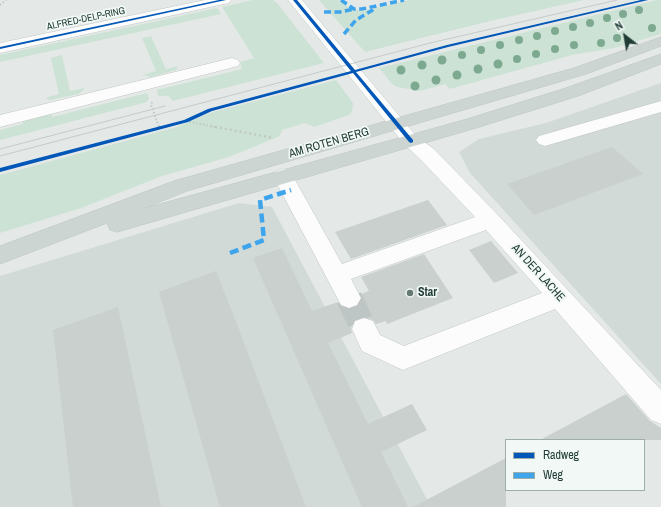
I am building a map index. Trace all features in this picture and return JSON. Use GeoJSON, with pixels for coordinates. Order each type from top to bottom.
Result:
{"type":"FeatureCollection","features":[{"type":"Feature","properties":{"kind":"main road","name":"AM ROTEN BERG"},"geometry":{"type":"LineString","coordinates":[[0,256],[181,186],[580,71],[661,41]]}},
{"type":"Feature","properties":{"kind":"main road","name":"AM ROTEN BERG"},"geometry":{"type":"LineString","coordinates":[[0,256],[411,141],[572,92],[661,59]]}},
{"type":"Feature","properties":{"kind":"street","name":"ALFRED-DELP-RING"},"geometry":{"type":"LineString","coordinates":[[0,48],[224,0]]}},
{"type":"Feature","properties":{"kind":"street","name":"AN DER LACHE"},"geometry":{"type":"LineString","coordinates":[[295,0],[411,141],[427,154],[490,220],[661,410]]}},
{"type":"Feature","properties":{"kind":"street"},"geometry":{"type":"LineString","coordinates":[[0,121],[232,63]]}},
{"type":"Feature","properties":{"kind":"street"},"geometry":{"type":"LineString","coordinates":[[544,140],[661,106]]}},
{"type":"Feature","properties":{"kind":"street"},"geometry":{"type":"LineString","coordinates":[[283,176],[349,298]]}},
{"type":"Feature","properties":{"kind":"street"},"geometry":{"type":"LineString","coordinates":[[337,275],[490,220]]}},
{"type":"Feature","properties":{"kind":"street"},"geometry":{"type":"LineString","coordinates":[[364,329],[370,343],[403,358],[559,297]]}},
{"type":"Feature","properties":{"kind":"path"},"geometry":{"type":"LineString","coordinates":[[0,6],[6,0]]}},
{"type":"Feature","properties":{"kind":"path"},"geometry":{"type":"LineString","coordinates":[[148,84],[154,97],[151,105],[160,128]]}},
{"type":"Feature","properties":{"kind":"path"},"geometry":{"type":"LineString","coordinates":[[186,121],[281,140]]}},
{"type":"Feature","properties":{"kind":"shaded area"},"geometry":{"type":"Polygon","coordinates":[[[661,83],[661,384],[470,173],[459,152],[479,139],[546,123],[661,83]]]}},
{"type":"Feature","properties":{"kind":"shaded area"},"geometry":{"type":"Polygon","coordinates":[[[239,203],[272,207],[431,507],[0,507],[0,276],[239,203]]]}},
{"type":"Feature","properties":{"kind":"green space"},"geometry":{"type":"Polygon","coordinates":[[[253,0],[273,0],[277,3],[324,63],[173,101],[168,96],[158,96],[157,90],[242,69],[240,62],[254,58],[222,7],[253,0]]]}},
{"type":"Feature","properties":{"kind":"green space"},"geometry":{"type":"Polygon","coordinates":[[[319,0],[338,0],[352,9],[362,11],[410,0],[584,0],[490,21],[365,52],[319,0]]]}},
{"type":"Feature","properties":{"kind":"green space"},"geometry":{"type":"Polygon","coordinates":[[[661,0],[661,34],[614,48],[572,55],[450,89],[445,84],[420,91],[397,87],[392,84],[379,68],[661,0]]]}},
{"type":"Feature","properties":{"kind":"green space"},"geometry":{"type":"Polygon","coordinates":[[[217,8],[221,14],[0,62],[0,55],[217,8]]]}},
{"type":"Feature","properties":{"kind":"green space"},"geometry":{"type":"Polygon","coordinates":[[[151,36],[166,69],[178,66],[176,70],[151,77],[143,75],[156,71],[142,38],[151,36]]]}},
{"type":"Feature","properties":{"kind":"green space"},"geometry":{"type":"Polygon","coordinates":[[[62,55],[70,91],[84,88],[84,90],[78,94],[50,100],[45,98],[59,94],[51,58],[62,55]]]}},
{"type":"Feature","properties":{"kind":"green space"},"geometry":{"type":"Polygon","coordinates":[[[336,80],[353,103],[352,112],[349,115],[314,127],[305,123],[282,130],[280,136],[229,157],[162,176],[81,208],[0,233],[0,175],[177,127],[210,113],[336,80]]]}},
{"type":"Feature","properties":{"kind":"green space"},"geometry":{"type":"Polygon","coordinates":[[[147,93],[149,98],[147,102],[0,140],[0,130],[23,124],[23,120],[51,113],[52,117],[147,93]]]}},
{"type":"Feature","properties":{"kind":"building"},"geometry":{"type":"Polygon","coordinates":[[[612,147],[643,174],[534,215],[507,184],[612,147]]]}},
{"type":"Feature","properties":{"kind":"building"},"geometry":{"type":"Polygon","coordinates":[[[428,200],[447,225],[351,259],[335,232],[428,200]]]}},
{"type":"Feature","properties":{"kind":"building"},"geometry":{"type":"Polygon","coordinates":[[[491,241],[518,273],[494,283],[469,250],[491,241]]]}},
{"type":"Feature","properties":{"kind":"building"},"geometry":{"type":"Polygon","coordinates":[[[282,248],[312,311],[338,302],[340,306],[348,309],[358,306],[362,299],[361,294],[369,291],[361,277],[424,254],[453,298],[387,324],[386,321],[376,324],[373,320],[364,317],[355,320],[351,328],[352,333],[328,343],[368,424],[412,404],[427,430],[381,452],[408,507],[362,507],[253,258],[282,248]]]}},
{"type":"Feature","properties":{"kind":"building"},"geometry":{"type":"Polygon","coordinates":[[[216,271],[306,507],[220,507],[159,292],[216,271]]]}},
{"type":"Feature","properties":{"kind":"building"},"geometry":{"type":"Polygon","coordinates":[[[118,307],[161,507],[73,507],[53,330],[118,307]]]}},
{"type":"Feature","properties":{"kind":"building"},"geometry":{"type":"Polygon","coordinates":[[[626,394],[650,421],[661,428],[661,440],[542,439],[626,394]]]}},
{"type":"Feature","properties":{"kind":"building"},"geometry":{"type":"Polygon","coordinates":[[[505,459],[506,507],[413,507],[505,459]]]}},
{"type":"Feature","properties":{"kind":"tunnel"},"geometry":{"type":"LineString","coordinates":[[349,298],[364,329]]}},
{"type":"Feature","properties":{"kind":"tram line"},"geometry":{"type":"LineString","coordinates":[[0,156],[430,43],[617,0]]}},
{"type":"Feature","properties":{"kind":"tram line"},"geometry":{"type":"LineString","coordinates":[[0,149],[165,106]]}},
{"type":"Feature","properties":{"kind":"marked path"},"geometry":{"type":"LineString","coordinates":[[341,0],[354,9],[362,9],[404,0]]}},
{"type":"Feature","properties":{"kind":"marked path"},"geometry":{"type":"LineString","coordinates":[[344,34],[356,20],[376,8]]}},
{"type":"Feature","properties":{"kind":"marked path"},"geometry":{"type":"LineString","coordinates":[[324,12],[340,12],[354,9]]}},
{"type":"Feature","properties":{"kind":"marked path"},"geometry":{"type":"LineString","coordinates":[[230,253],[264,240],[260,200],[291,190]]}},
{"type":"Feature","properties":{"kind":"cycle path"},"geometry":{"type":"LineString","coordinates":[[0,48],[224,0]]}},
{"type":"Feature","properties":{"kind":"cycle path"},"geometry":{"type":"LineString","coordinates":[[295,0],[411,141]]}},
{"type":"Feature","properties":{"kind":"cycle path"},"geometry":{"type":"LineString","coordinates":[[0,170],[186,121],[210,110],[447,46],[646,0]]}},
{"type":"Feature","properties":{"kind":"place","name":"Star"},"geometry":{"type":"Point","coordinates":[410,293]}}]}
